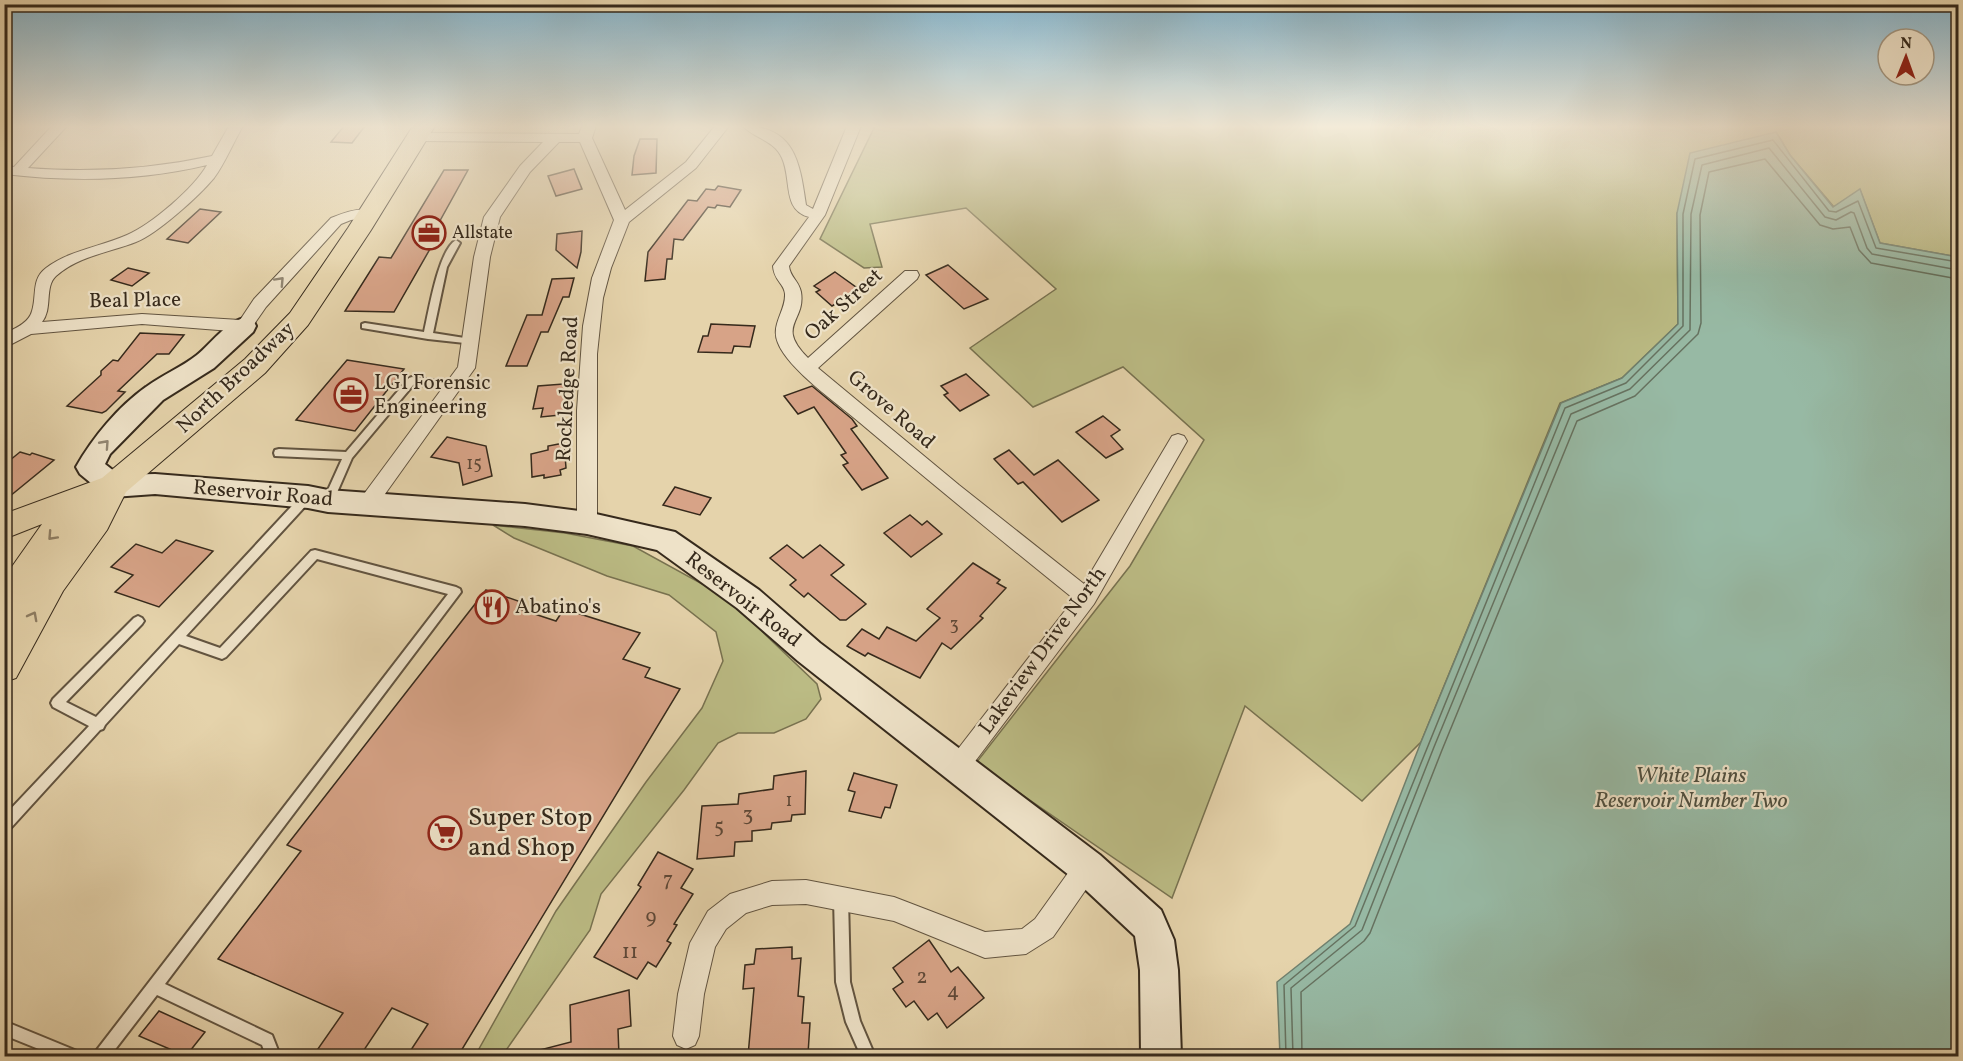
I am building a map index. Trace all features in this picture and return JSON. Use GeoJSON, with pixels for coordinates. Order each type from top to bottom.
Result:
{"type":"FeatureCollection","features":[{"type":"Feature","properties":{"kind":"main road","name":"North Broadway"},"geometry":{"type":"LineString","coordinates":[[4,527],[60,504],[113,486],[222,396],[282,339],[319,291],[393,176]]}},
{"type":"Feature","properties":{"kind":"main road"},"geometry":{"type":"LineString","coordinates":[[4,609],[46,541],[77,509],[113,486]]}},
{"type":"Feature","properties":{"kind":"main road"},"geometry":{"type":"LineString","coordinates":[[4,667],[58,571],[91,531],[106,508],[113,486]]}},
{"type":"Feature","properties":{"kind":"street"},"geometry":{"type":"LineString","coordinates":[[4,342],[27,329],[40,314],[43,284],[49,273],[74,258],[116,246],[148,228],[198,187],[208,176]]}},
{"type":"Feature","properties":{"kind":"street"},"geometry":{"type":"LineString","coordinates":[[368,503],[466,368],[482,257],[492,217],[521,176]]}},
{"type":"Feature","properties":{"kind":"street"},"geometry":{"type":"LineString","coordinates":[[602,176],[622,220],[678,176]]}},
{"type":"Feature","properties":{"kind":"street"},"geometry":{"type":"LineString","coordinates":[[796,176],[800,207],[818,215]]}},
{"type":"Feature","properties":{"kind":"street","name":"Grove Road"},"geometry":{"type":"LineString","coordinates":[[834,176],[818,215],[781,266],[782,277],[791,286],[794,298],[787,311],[783,338],[789,349],[923,467],[1087,598]]}},
{"type":"Feature","properties":{"kind":"street"},"geometry":{"type":"LineString","coordinates":[[113,486],[90,467],[100,448],[154,394],[205,362],[244,326],[260,303],[336,222],[348,216],[369,214]]}},
{"type":"Feature","properties":{"kind":"street","name":"Rockledge Road"},"geometry":{"type":"LineString","coordinates":[[587,523],[588,358],[596,297],[622,220]]}},
{"type":"Feature","properties":{"kind":"street","name":"Oak Street"},"geometry":{"type":"LineString","coordinates":[[808,368],[911,275]]}},
{"type":"Feature","properties":{"kind":"street","name":"Beal Place"},"geometry":{"type":"LineString","coordinates":[[27,329],[142,319],[244,326]]}},
{"type":"Feature","properties":{"kind":"street","name":"Lakeview Drive North"},"geometry":{"type":"LineString","coordinates":[[959,765],[1087,598],[1178,441]]}},
{"type":"Feature","properties":{"kind":"street","name":"Reservoir Road"},"geometry":{"type":"LineString","coordinates":[[113,486],[155,484],[525,515],[587,523],[665,540],[748,599],[809,652],[959,765],[1087,867],[1148,923],[1155,940],[1159,970],[1161,1056]]}},
{"type":"Feature","properties":{"kind":"street"},"geometry":{"type":"LineString","coordinates":[[686,1036],[691,994],[703,943],[717,920],[739,903],[772,893],[806,892],[894,909],[985,945],[1026,941],[1044,928],[1087,867]]}},
{"type":"Feature","properties":{"kind":"lane"},"geometry":{"type":"LineString","coordinates":[[429,336],[442,267],[456,243]]}},
{"type":"Feature","properties":{"kind":"lane"},"geometry":{"type":"LineString","coordinates":[[365,326],[471,342]]}},
{"type":"Feature","properties":{"kind":"lane"},"geometry":{"type":"LineString","coordinates":[[4,826],[178,639],[318,499],[348,456],[412,380],[453,386]]}},
{"type":"Feature","properties":{"kind":"lane"},"geometry":{"type":"LineString","coordinates":[[279,453],[348,456]]}},
{"type":"Feature","properties":{"kind":"lane"},"geometry":{"type":"LineString","coordinates":[[101,1056],[456,592],[315,554],[222,654],[178,639]]}},
{"type":"Feature","properties":{"kind":"lane"},"geometry":{"type":"LineString","coordinates":[[99,725],[57,703],[138,621]]}},
{"type":"Feature","properties":{"kind":"lane"},"geometry":{"type":"LineString","coordinates":[[841,897],[843,982],[853,1022],[867,1056]]}},
{"type":"Feature","properties":{"kind":"lane"},"geometry":{"type":"LineString","coordinates":[[154,986],[267,1040],[273,1053],[271,1056]]}},
{"type":"Feature","properties":{"kind":"lane"},"geometry":{"type":"LineString","coordinates":[[4,1028],[72,1056]]}},
{"type":"Feature","properties":{"kind":"green space"},"geometry":{"type":"Polygon","coordinates":[[[851,176],[1723,176],[1677,213],[1678,324],[1622,378],[1560,403],[1421,742],[1362,801],[1245,706],[1172,898],[976,763],[1130,566],[1204,440],[1123,367],[1033,407],[970,348],[1056,289],[966,208],[870,224],[882,267],[864,268],[820,239],[851,176]]]}},
{"type":"Feature","properties":{"kind":"green space"},"geometry":{"type":"Polygon","coordinates":[[[1807,176],[1958,176],[1958,257],[1880,243],[1860,190],[1834,207],[1807,176]]]}},
{"type":"Feature","properties":{"kind":"green space"},"geometry":{"type":"Polygon","coordinates":[[[493,525],[565,533],[633,546],[726,597],[817,684],[821,699],[806,719],[774,733],[738,733],[718,743],[684,790],[601,894],[590,930],[502,1056],[475,1056],[556,911],[646,782],[702,708],[723,661],[716,632],[669,595],[607,576],[514,538],[493,525]]]}},
{"type":"Feature","properties":{"kind":"water","name":"White Plains Reservoir Number Two"},"geometry":{"type":"Polygon","coordinates":[[[1685,176],[1807,176],[1833,207],[1860,189],[1880,243],[1958,257],[1958,1056],[1280,1056],[1277,982],[1350,924],[1421,742],[1561,403],[1622,378],[1678,324],[1677,213],[1685,176]]]}},
{"type":"Feature","properties":{"kind":"building"},"geometry":{"type":"Polygon","coordinates":[[[441,176],[465,176],[436,228],[442,228],[394,312],[345,311],[379,257],[391,258],[441,176]]]}},
{"type":"Feature","properties":{"kind":"building"},"geometry":{"type":"Polygon","coordinates":[[[548,176],[577,176],[582,189],[556,196],[548,176]]]}},
{"type":"Feature","properties":{"kind":"building"},"geometry":{"type":"Polygon","coordinates":[[[718,186],[741,190],[730,207],[717,205],[715,208],[708,207],[683,240],[674,239],[672,259],[667,259],[665,279],[645,281],[648,252],[688,200],[697,201],[706,189],[715,190],[718,186]]]}},
{"type":"Feature","properties":{"kind":"building"},"geometry":{"type":"Polygon","coordinates":[[[200,209],[221,212],[188,243],[167,239],[200,209]]]}},
{"type":"Feature","properties":{"kind":"building"},"geometry":{"type":"Polygon","coordinates":[[[582,231],[581,252],[577,268],[556,250],[557,234],[582,231]]]}},
{"type":"Feature","properties":{"kind":"building"},"geometry":{"type":"Polygon","coordinates":[[[948,265],[988,299],[964,309],[926,275],[948,265]]]}},
{"type":"Feature","properties":{"kind":"building"},"geometry":{"type":"Polygon","coordinates":[[[128,268],[149,273],[132,286],[111,280],[128,268]]]}},
{"type":"Feature","properties":{"kind":"building"},"geometry":{"type":"Polygon","coordinates":[[[835,272],[860,290],[832,306],[816,292],[820,290],[814,286],[835,272]]]}},
{"type":"Feature","properties":{"kind":"building"},"geometry":{"type":"Polygon","coordinates":[[[574,278],[569,297],[563,297],[548,332],[541,332],[527,366],[506,366],[527,315],[542,315],[552,279],[574,278]]]}},
{"type":"Feature","properties":{"kind":"building"},"geometry":{"type":"Polygon","coordinates":[[[711,324],[755,326],[750,347],[734,346],[732,353],[698,352],[703,336],[708,336],[711,324]]]}},
{"type":"Feature","properties":{"kind":"building"},"geometry":{"type":"Polygon","coordinates":[[[140,333],[184,335],[169,354],[157,354],[118,391],[125,392],[106,411],[102,413],[67,406],[101,375],[101,371],[113,360],[118,361],[140,333]]]}},
{"type":"Feature","properties":{"kind":"building","name":"LGI Forensic Engineering"},"geometry":{"type":"Polygon","coordinates":[[[347,360],[404,369],[355,431],[296,420],[347,360]]]}},
{"type":"Feature","properties":{"kind":"building"},"geometry":{"type":"Polygon","coordinates":[[[966,374],[989,395],[960,411],[944,395],[948,393],[941,386],[966,374]]]}},
{"type":"Feature","properties":{"kind":"building"},"geometry":{"type":"Polygon","coordinates":[[[576,383],[570,414],[541,417],[543,408],[533,409],[538,386],[576,383]]]}},
{"type":"Feature","properties":{"kind":"building"},"geometry":{"type":"Polygon","coordinates":[[[812,386],[852,419],[857,426],[851,429],[888,478],[862,490],[843,465],[848,463],[841,455],[846,453],[814,407],[798,414],[784,396],[812,386]]]}},
{"type":"Feature","properties":{"kind":"building"},"geometry":{"type":"Polygon","coordinates":[[[1103,416],[1120,430],[1111,436],[1123,449],[1106,458],[1076,432],[1103,416]]]}},
{"type":"Feature","properties":{"kind":"building"},"geometry":{"type":"Polygon","coordinates":[[[447,437],[486,446],[492,476],[463,485],[459,463],[431,457],[447,437]]]}},
{"type":"Feature","properties":{"kind":"building"},"geometry":{"type":"Polygon","coordinates":[[[564,443],[566,468],[560,470],[561,475],[544,478],[544,475],[532,477],[531,454],[548,450],[548,446],[564,443]]]}},
{"type":"Feature","properties":{"kind":"building"},"geometry":{"type":"Polygon","coordinates":[[[1009,450],[1034,475],[1058,460],[1099,500],[1062,522],[1023,482],[1018,484],[994,459],[1009,450]]]}},
{"type":"Feature","properties":{"kind":"building"},"geometry":{"type":"Polygon","coordinates":[[[20,452],[54,460],[4,501],[4,465],[20,452]]]}},
{"type":"Feature","properties":{"kind":"building"},"geometry":{"type":"Polygon","coordinates":[[[675,487],[711,498],[700,515],[663,505],[675,487]]]}},
{"type":"Feature","properties":{"kind":"building"},"geometry":{"type":"Polygon","coordinates":[[[910,515],[922,525],[927,521],[942,534],[911,557],[884,533],[910,515]]]}},
{"type":"Feature","properties":{"kind":"building"},"geometry":{"type":"Polygon","coordinates":[[[176,540],[213,551],[159,607],[115,592],[133,575],[111,567],[136,544],[162,553],[176,540]]]}},
{"type":"Feature","properties":{"kind":"building"},"geometry":{"type":"Polygon","coordinates":[[[787,545],[803,558],[820,545],[844,565],[831,575],[866,604],[846,620],[840,620],[808,593],[804,597],[790,585],[796,580],[770,558],[787,545]]]}},
{"type":"Feature","properties":{"kind":"building"},"geometry":{"type":"Polygon","coordinates":[[[973,563],[1000,580],[997,583],[1006,588],[980,616],[983,618],[951,649],[942,643],[920,678],[868,653],[865,656],[847,646],[862,629],[879,639],[887,627],[916,641],[940,618],[927,609],[973,563]]]}},
{"type":"Feature","properties":{"kind":"building","name":"Super Stop and Shop"},"geometry":{"type":"Polygon","coordinates":[[[486,590],[524,603],[519,609],[556,621],[564,609],[640,633],[623,659],[650,668],[645,677],[680,689],[458,1056],[407,1056],[428,1024],[392,1008],[360,1056],[313,1056],[343,1013],[218,959],[301,851],[287,845],[486,590]]]}},
{"type":"Feature","properties":{"kind":"building"},"geometry":{"type":"Polygon","coordinates":[[[806,771],[805,814],[792,815],[791,821],[772,823],[771,829],[752,831],[752,841],[735,842],[734,856],[697,859],[702,806],[738,804],[739,794],[773,789],[774,776],[806,771]]]}},
{"type":"Feature","properties":{"kind":"building"},"geometry":{"type":"Polygon","coordinates":[[[854,773],[897,785],[890,808],[885,807],[881,818],[849,811],[855,792],[848,790],[854,773]]]}},
{"type":"Feature","properties":{"kind":"building"},"geometry":{"type":"Polygon","coordinates":[[[658,852],[693,869],[681,888],[693,894],[674,924],[677,925],[667,941],[671,943],[656,967],[648,962],[637,979],[594,957],[641,887],[638,885],[658,852]]]}},
{"type":"Feature","properties":{"kind":"building"},"geometry":{"type":"Polygon","coordinates":[[[929,940],[951,972],[958,967],[984,998],[947,1028],[937,1013],[928,1020],[914,1001],[906,1007],[893,989],[903,982],[893,968],[929,940]]]}},
{"type":"Feature","properties":{"kind":"building"},"geometry":{"type":"Polygon","coordinates":[[[792,947],[792,959],[801,958],[798,996],[804,997],[802,1023],[810,1023],[808,1054],[748,1056],[754,988],[743,989],[745,965],[754,964],[756,949],[792,947]]]}},
{"type":"Feature","properties":{"kind":"building"},"geometry":{"type":"Polygon","coordinates":[[[629,990],[631,1026],[618,1029],[619,1056],[537,1056],[536,1051],[571,1042],[570,1005],[629,990]]]}},
{"type":"Feature","properties":{"kind":"building"},"geometry":{"type":"Polygon","coordinates":[[[159,1011],[205,1032],[186,1056],[139,1036],[159,1011]]]}},
{"type":"Feature","properties":{"kind":"place","name":"Allstate"},"geometry":{"type":"Point","coordinates":[429,233]}},
{"type":"Feature","properties":{"kind":"place","name":"LGI Forensic Engineering"},"geometry":{"type":"Point","coordinates":[351,395]}},
{"type":"Feature","properties":{"kind":"place","name":"Abatino's"},"geometry":{"type":"Point","coordinates":[492,607]}},
{"type":"Feature","properties":{"kind":"place","name":"Super Stop and Shop"},"geometry":{"type":"Point","coordinates":[445,833]}}]}
